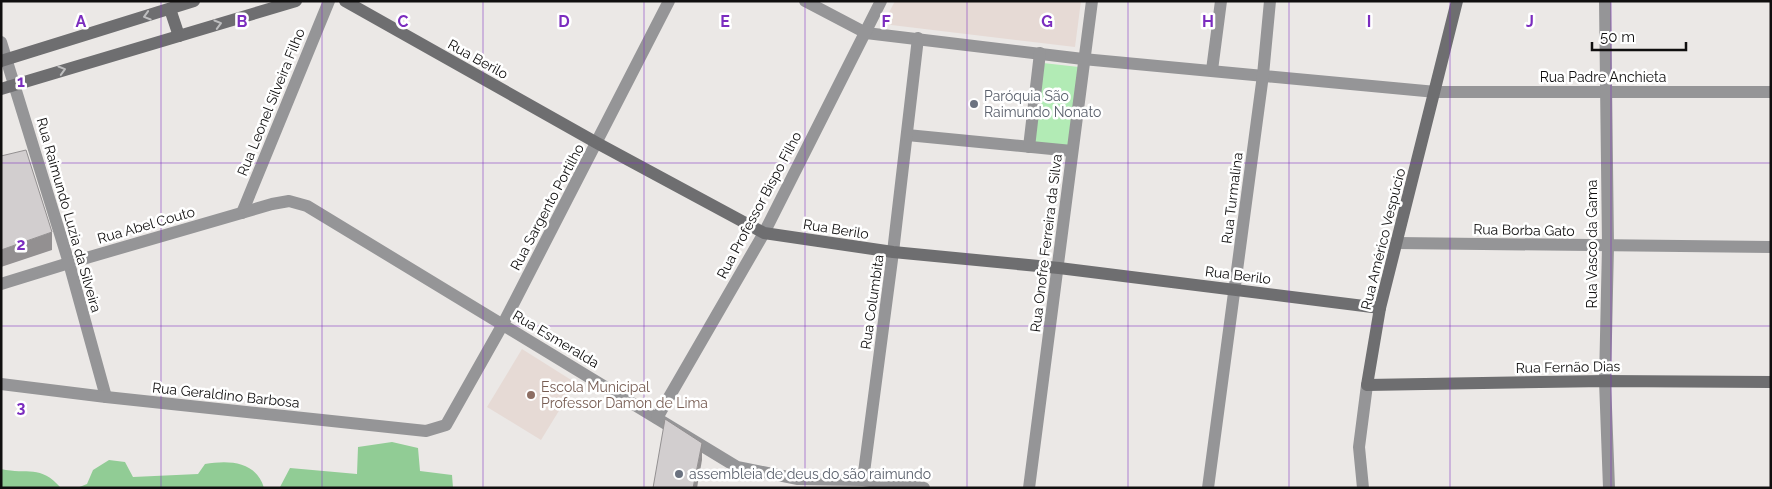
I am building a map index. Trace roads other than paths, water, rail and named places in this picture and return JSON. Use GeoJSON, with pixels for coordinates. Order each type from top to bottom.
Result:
{"type":"FeatureCollection","features":[{"type":"Feature","properties":{"kind":"street"},"geometry":{"type":"LineString","coordinates":[[4,60],[194,1]]}},
{"type":"Feature","properties":{"kind":"street"},"geometry":{"type":"LineString","coordinates":[[1,89],[296,1]]}},
{"type":"Feature","properties":{"kind":"street","name":"Rua Leonel Silveira Filho"},"geometry":{"type":"LineString","coordinates":[[242,213],[329,1]]}},
{"type":"Feature","properties":{"kind":"street","name":"Rua Berilo"},"geometry":{"type":"LineString","coordinates":[[345,1],[597,143],[764,233],[893,252],[1059,268],[1380,308]]}},
{"type":"Feature","properties":{"kind":"street","name":"Rua Sargento Portilho"},"geometry":{"type":"LineString","coordinates":[[446,425],[503,324],[670,1]]}},
{"type":"Feature","properties":{"kind":"street"},"geometry":{"type":"LineString","coordinates":[[805,1],[866,33]]}},
{"type":"Feature","properties":{"kind":"street","name":"Rua Professor Bispo Filho"},"geometry":{"type":"LineString","coordinates":[[656,418],[764,233],[881,1]]}},
{"type":"Feature","properties":{"kind":"street","name":"Rua Onofre Ferreira da Silva"},"geometry":{"type":"LineString","coordinates":[[1029,488],[1059,268],[1092,1]]}},
{"type":"Feature","properties":{"kind":"street"},"geometry":{"type":"LineString","coordinates":[[1212,70],[1221,1]]}},
{"type":"Feature","properties":{"kind":"street","name":"Rua Turmalina"},"geometry":{"type":"LineString","coordinates":[[1208,488],[1263,75],[1270,1]]}},
{"type":"Feature","properties":{"kind":"street","name":"Rua Américo Vespúcio"},"geometry":{"type":"LineString","coordinates":[[1363,488],[1359,446],[1366,385],[1380,308],[1436,92],[1457,1]]}},
{"type":"Feature","properties":{"kind":"street","name":"Rua Vasco da Gama"},"geometry":{"type":"LineString","coordinates":[[1605,1],[1608,246],[1605,381],[1609,488]]}},
{"type":"Feature","properties":{"kind":"street"},"geometry":{"type":"LineString","coordinates":[[170,9],[179,36]]}},
{"type":"Feature","properties":{"kind":"street","name":"Rua Padre Anchieta"},"geometry":{"type":"LineString","coordinates":[[866,33],[1084,59],[1436,92],[1771,92]]}},
{"type":"Feature","properties":{"kind":"street","name":"Rua Columbita"},"geometry":{"type":"LineString","coordinates":[[863,480],[893,252],[918,38]]}},
{"type":"Feature","properties":{"kind":"street","name":"Rua Raimundo Luzia da Silveira"},"geometry":{"type":"LineString","coordinates":[[1,42],[4,60],[15,84],[69,263],[106,397]]}},
{"type":"Feature","properties":{"kind":"street"},"geometry":{"type":"LineString","coordinates":[[1029,147],[1040,54]]}},
{"type":"Feature","properties":{"kind":"street"},"geometry":{"type":"LineString","coordinates":[[907,135],[1072,151]]}},
{"type":"Feature","properties":{"kind":"street","name":"Rua Esmeralda"},"geometry":{"type":"LineString","coordinates":[[242,213],[289,201],[307,206],[737,467],[798,479],[863,480],[924,488]]}},
{"type":"Feature","properties":{"kind":"street","name":"Rua Abel Couto"},"geometry":{"type":"LineString","coordinates":[[1,284],[242,213]]}},
{"type":"Feature","properties":{"kind":"street","name":"Rua Borba Gato"},"geometry":{"type":"LineString","coordinates":[[1396,243],[1771,247]]}},
{"type":"Feature","properties":{"kind":"street","name":"Rua Fernão Dias"},"geometry":{"type":"LineString","coordinates":[[1366,385],[1605,381],[1771,382]]}},
{"type":"Feature","properties":{"kind":"street","name":"Rua Geraldino Barbosa"},"geometry":{"type":"LineString","coordinates":[[1,384],[426,431],[446,425]]}},
{"type":"Feature","properties":{"kind":"place","name":"Paróquia São Raimundo Nonato"},"geometry":{"type":"Point","coordinates":[974,104]}},
{"type":"Feature","properties":{"kind":"place","name":"Escola Municipal Professor Damon de Lima"},"geometry":{"type":"Point","coordinates":[531,395]}},
{"type":"Feature","properties":{"kind":"place","name":"assembleia de deus do são raimundo"},"geometry":{"type":"Point","coordinates":[679,474]}}]}
